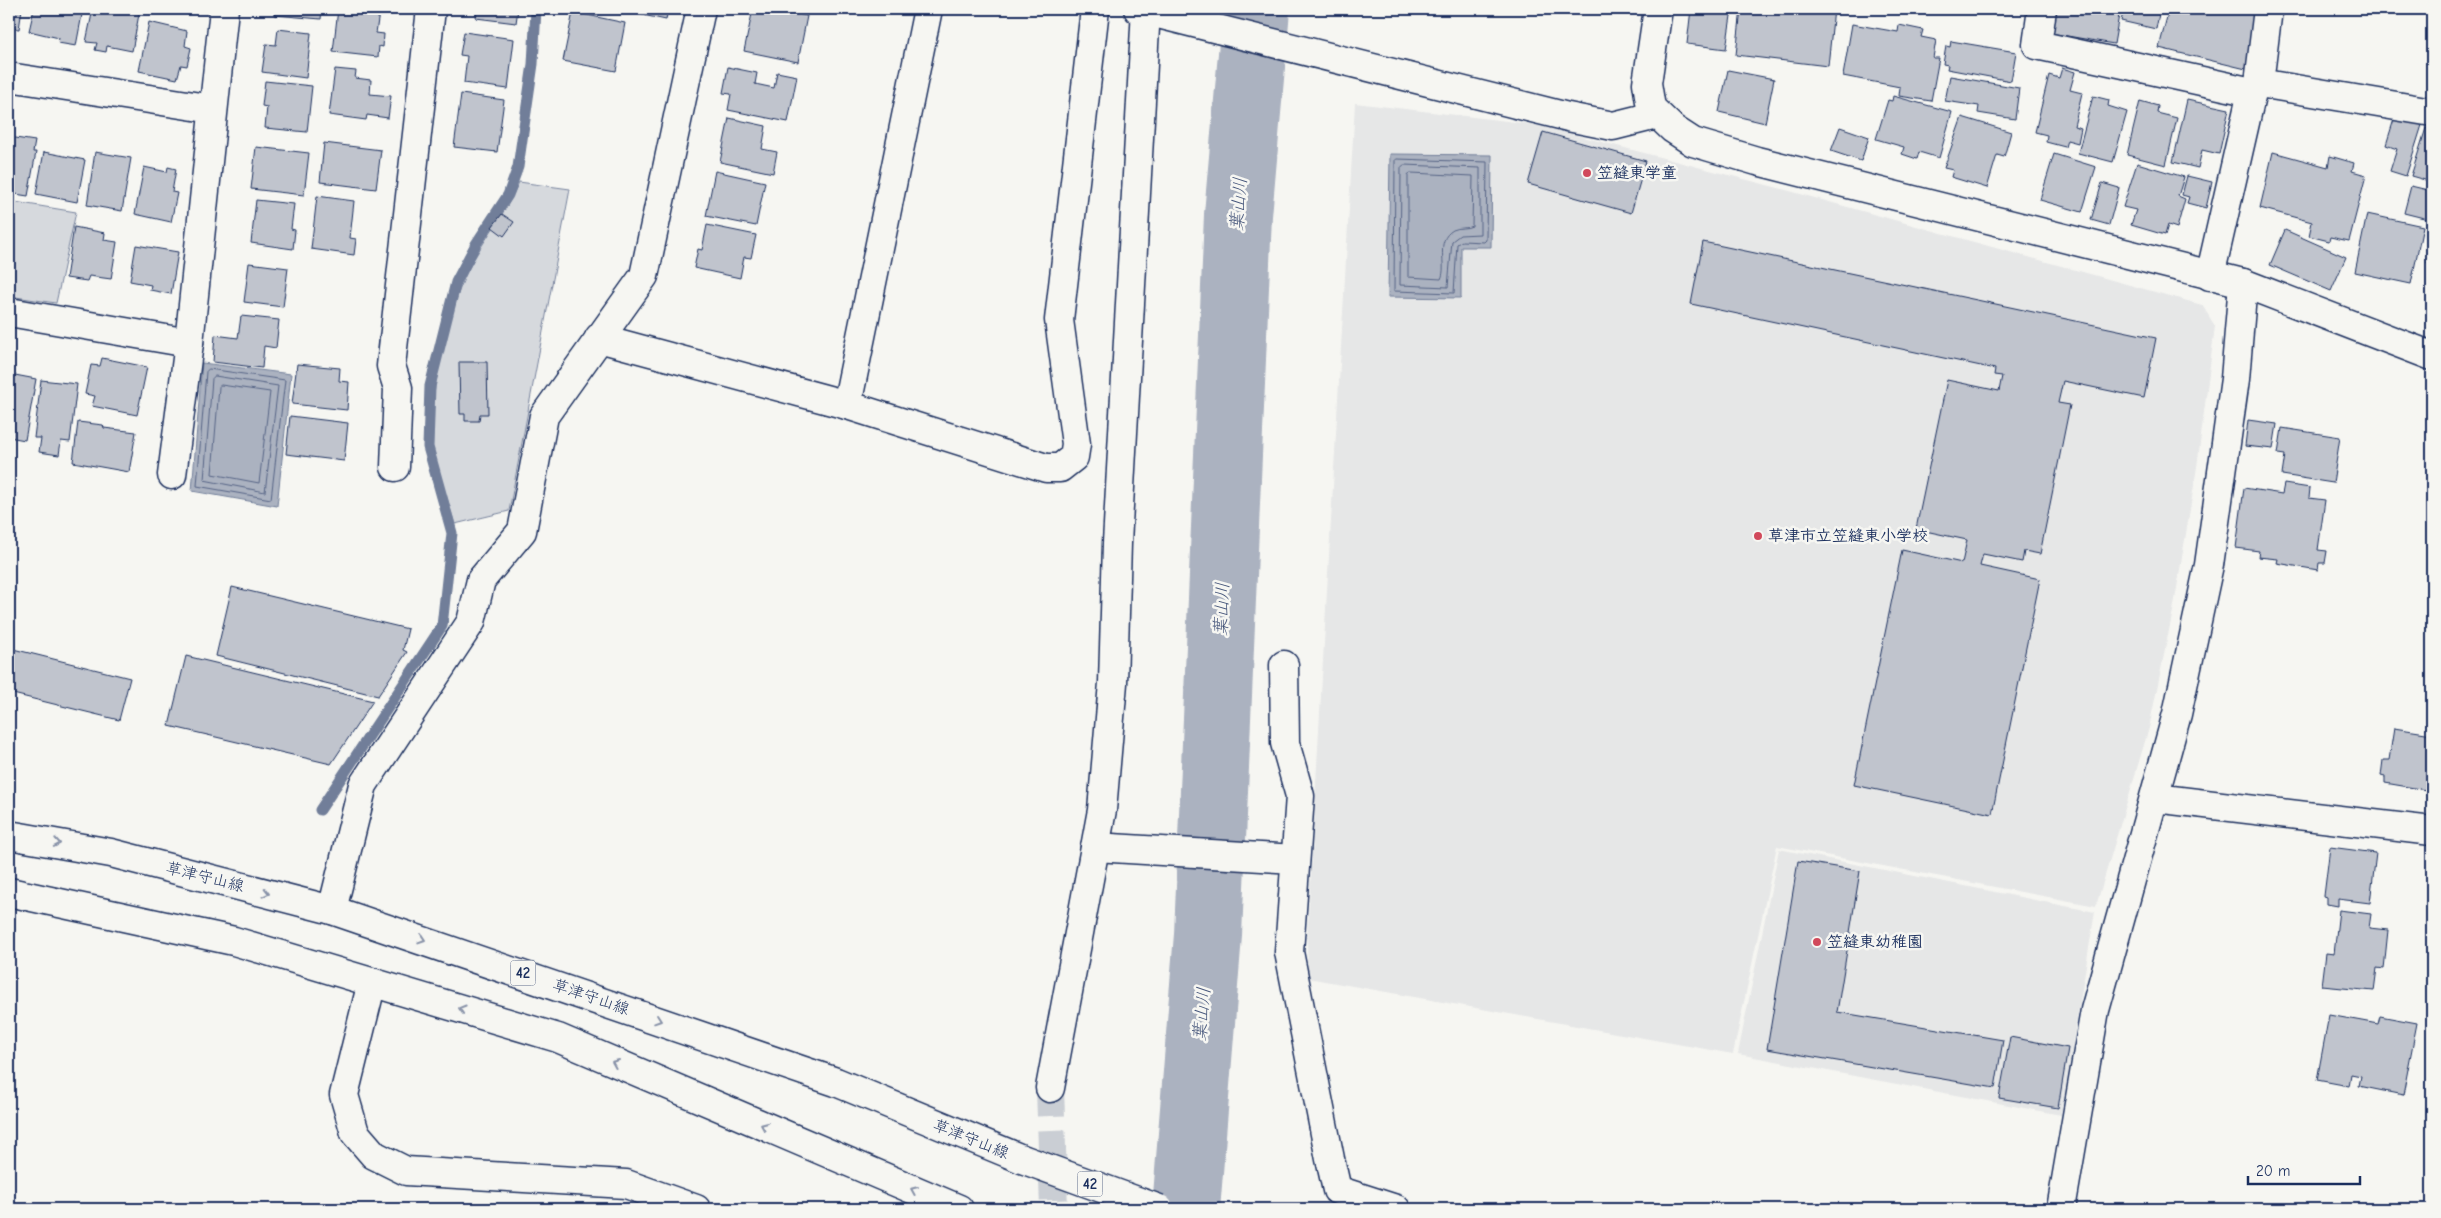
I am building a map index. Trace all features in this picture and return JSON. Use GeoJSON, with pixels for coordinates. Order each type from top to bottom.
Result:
{"type":"FeatureCollection","features":[{"type":"Feature","properties":{"kind":"street"},"geometry":{"type":"LineString","coordinates":[[172,475],[189,343],[224,9]]}},
{"type":"Feature","properties":{"kind":"street"},"geometry":{"type":"LineString","coordinates":[[395,467],[398,388],[391,366],[430,9]]}},
{"type":"Feature","properties":{"kind":"street"},"geometry":{"type":"LineString","coordinates":[[332,910],[363,785],[471,622],[482,580],[522,530],[544,416],[644,276],[701,9]]}},
{"type":"Feature","properties":{"kind":"street"},"geometry":{"type":"LineString","coordinates":[[847,405],[928,9]]}},
{"type":"Feature","properties":{"kind":"street"},"geometry":{"type":"LineString","coordinates":[[600,338],[847,405],[1046,468],[1060,468],[1074,457],[1076,444],[1059,320],[1095,9]]}},
{"type":"Feature","properties":{"kind":"street"},"geometry":{"type":"LineString","coordinates":[[1050,1088],[1102,810],[1112,683],[1143,9],[1586,121],[1613,126],[1657,115]]}},
{"type":"Feature","properties":{"kind":"street"},"geometry":{"type":"LineString","coordinates":[[1658,9],[1647,83],[1651,108],[1673,129],[1693,142],[1757,161],[2243,283],[2432,356]]}},
{"type":"Feature","properties":{"kind":"street"},"geometry":{"type":"LineString","coordinates":[[2042,9],[2037,45],[2256,88],[2432,112]]}},
{"type":"Feature","properties":{"kind":"street"},"geometry":{"type":"LineString","coordinates":[[2210,276],[2256,88],[2268,9]]}},
{"type":"Feature","properties":{"kind":"street"},"geometry":{"type":"LineString","coordinates":[[9,77],[213,109]]}},
{"type":"Feature","properties":{"kind":"street"},"geometry":{"type":"LineString","coordinates":[[2062,1209],[2096,1010],[2177,714],[2209,565],[2235,379],[2243,283]]}},
{"type":"Feature","properties":{"kind":"street"},"geometry":{"type":"LineString","coordinates":[[9,312],[189,343]]}},
{"type":"Feature","properties":{"kind":"street"},"geometry":{"type":"LineString","coordinates":[[1284,665],[1285,743],[1300,796],[1289,952],[1337,1190],[1396,1209]]}},
{"type":"Feature","properties":{"kind":"street"},"geometry":{"type":"LineString","coordinates":[[2155,798],[2432,831]]}},
{"type":"Feature","properties":{"kind":"street","name":"草津守山線"},"geometry":{"type":"LineString","coordinates":[[9,835],[111,853],[332,910],[836,1082],[1022,1159],[1159,1209]]}},
{"type":"Feature","properties":{"kind":"street"},"geometry":{"type":"LineString","coordinates":[[1095,847],[1295,859]]}},
{"type":"Feature","properties":{"kind":"street"},"geometry":{"type":"LineString","coordinates":[[9,892],[234,941],[558,1038],[958,1209]]}},
{"type":"Feature","properties":{"kind":"street"},"geometry":{"type":"LineString","coordinates":[[372,982],[344,1095],[355,1133],[374,1155],[406,1171],[626,1184],[696,1209]]}},
{"type":"Feature","properties":{"kind":"shaded area","name":"草津市立笠縫東小学校"},"geometry":{"type":"Polygon","coordinates":[[[1355,103],[1533,124],[1786,190],[2202,305],[2215,326],[2197,467],[2174,606],[2149,728],[2096,906],[1777,846],[1733,1054],[1308,978],[1307,939],[1355,103]]]}},
{"type":"Feature","properties":{"kind":"shaded area"},"geometry":{"type":"Polygon","coordinates":[[[519,182],[570,189],[509,511],[455,524],[439,474],[432,444],[431,426],[436,381],[447,331],[461,286],[474,259],[508,205],[519,182]]]}},
{"type":"Feature","properties":{"kind":"shaded area"},"geometry":{"type":"Polygon","coordinates":[[[9,201],[76,212],[56,303],[9,296],[9,201]]]}},
{"type":"Feature","properties":{"kind":"shaded area"},"geometry":{"type":"Polygon","coordinates":[[[1779,849],[2095,912],[2061,1115],[1738,1054],[1779,849]]]}},
{"type":"Feature","properties":{"kind":"water"},"geometry":{"type":"Polygon","coordinates":[[[1390,154],[1492,155],[1491,247],[1461,247],[1461,298],[1388,297],[1390,154]]]}},
{"type":"Feature","properties":{"kind":"water"},"geometry":{"type":"Polygon","coordinates":[[[202,363],[291,374],[277,506],[192,491],[202,363]]]}},
{"type":"Feature","properties":{"kind":"building"},"geometry":{"type":"Polygon","coordinates":[[[9,9],[22,9],[19,29],[9,28],[9,9]]]}},
{"type":"Feature","properties":{"kind":"building"},"geometry":{"type":"Polygon","coordinates":[[[34,9],[83,9],[76,46],[58,43],[59,38],[29,31],[34,9]]]}},
{"type":"Feature","properties":{"kind":"building"},"geometry":{"type":"Polygon","coordinates":[[[93,9],[140,9],[132,51],[107,46],[106,52],[95,50],[97,43],[86,42],[93,9]]]}},
{"type":"Feature","properties":{"kind":"building"},"geometry":{"type":"Polygon","coordinates":[[[274,9],[322,9],[321,19],[274,15],[274,9]]]}},
{"type":"Feature","properties":{"kind":"building"},"geometry":{"type":"Polygon","coordinates":[[[338,9],[379,13],[376,33],[384,34],[383,47],[379,46],[378,57],[333,52],[338,9]]]}},
{"type":"Feature","properties":{"kind":"building"},"geometry":{"type":"Polygon","coordinates":[[[477,9],[518,9],[516,23],[476,18],[477,9]]]}},
{"type":"Feature","properties":{"kind":"building"},"geometry":{"type":"Polygon","coordinates":[[[630,9],[668,9],[666,20],[629,12],[630,9]]]}},
{"type":"Feature","properties":{"kind":"building"},"geometry":{"type":"Polygon","coordinates":[[[753,9],[773,9],[807,16],[798,62],[744,51],[753,9]]]}},
{"type":"Feature","properties":{"kind":"building"},"geometry":{"type":"Polygon","coordinates":[[[1691,9],[1732,9],[1726,49],[1687,44],[1691,9]]]}},
{"type":"Feature","properties":{"kind":"building"},"geometry":{"type":"Polygon","coordinates":[[[1741,9],[1787,9],[1786,11],[1798,12],[1798,9],[1834,9],[1828,66],[1736,55],[1741,9]]]}},
{"type":"Feature","properties":{"kind":"building"},"geometry":{"type":"Polygon","coordinates":[[[2054,9],[2120,9],[2114,44],[2050,33],[2054,9]]]}},
{"type":"Feature","properties":{"kind":"building"},"geometry":{"type":"Polygon","coordinates":[[[2124,9],[2160,9],[2156,29],[2121,21],[2124,9]]]}},
{"type":"Feature","properties":{"kind":"building"},"geometry":{"type":"Polygon","coordinates":[[[2169,9],[2260,9],[2246,69],[2159,48],[2169,9]]]}},
{"type":"Feature","properties":{"kind":"building"},"geometry":{"type":"Polygon","coordinates":[[[573,12],[625,23],[616,71],[563,61],[573,12]]]}},
{"type":"Feature","properties":{"kind":"building"},"geometry":{"type":"Polygon","coordinates":[[[149,22],[187,31],[185,46],[191,48],[187,66],[181,65],[177,79],[139,71],[149,22]]]}},
{"type":"Feature","properties":{"kind":"building"},"geometry":{"type":"Polygon","coordinates":[[[1852,24],[1898,32],[1899,25],[1923,30],[1921,37],[1936,40],[1933,58],[1939,58],[1931,101],[1899,96],[1900,87],[1843,76],[1852,24]]]}},
{"type":"Feature","properties":{"kind":"building"},"geometry":{"type":"Polygon","coordinates":[[[278,29],[311,33],[306,78],[262,72],[266,44],[276,45],[278,29]]]}},
{"type":"Feature","properties":{"kind":"building"},"geometry":{"type":"Polygon","coordinates":[[[464,32],[514,39],[508,89],[464,83],[467,56],[460,55],[464,32]]]}},
{"type":"Feature","properties":{"kind":"building"},"geometry":{"type":"Polygon","coordinates":[[[1951,41],[2016,52],[2011,81],[1947,69],[1948,65],[1943,64],[1946,46],[1950,47],[1951,41]]]}},
{"type":"Feature","properties":{"kind":"building"},"geometry":{"type":"Polygon","coordinates":[[[728,67],[757,73],[755,84],[774,88],[777,72],[797,76],[788,122],[728,110],[731,94],[723,93],[728,67]]]}},
{"type":"Feature","properties":{"kind":"building"},"geometry":{"type":"Polygon","coordinates":[[[2062,68],[2075,72],[2070,90],[2082,93],[2074,126],[2081,128],[2078,143],[2067,140],[2065,147],[2046,142],[2047,135],[2035,132],[2049,75],[2059,78],[2062,68]]]}},
{"type":"Feature","properties":{"kind":"building"},"geometry":{"type":"Polygon","coordinates":[[[335,69],[356,71],[355,78],[371,80],[370,94],[391,96],[388,118],[367,115],[366,120],[329,115],[335,69]]]}},
{"type":"Feature","properties":{"kind":"building"},"geometry":{"type":"Polygon","coordinates":[[[1728,70],[1774,79],[1765,123],[1719,112],[1728,70]]]}},
{"type":"Feature","properties":{"kind":"building"},"geometry":{"type":"Polygon","coordinates":[[[1950,76],[2019,88],[2015,119],[1978,113],[1979,106],[1945,101],[1950,76]]]}},
{"type":"Feature","properties":{"kind":"building"},"geometry":{"type":"Polygon","coordinates":[[[265,81],[312,86],[307,132],[265,128],[267,107],[262,106],[265,81]]]}},
{"type":"Feature","properties":{"kind":"building"},"geometry":{"type":"Polygon","coordinates":[[[461,94],[504,100],[497,152],[454,147],[461,94]]]}},
{"type":"Feature","properties":{"kind":"building"},"geometry":{"type":"Polygon","coordinates":[[[1893,96],[1952,112],[1939,158],[1919,152],[1917,159],[1902,154],[1904,147],[1876,139],[1888,100],[1892,101],[1893,96]]]}},
{"type":"Feature","properties":{"kind":"building"},"geometry":{"type":"Polygon","coordinates":[[[2093,96],[2109,100],[2108,106],[2127,112],[2113,162],[2078,153],[2093,96]]]}},
{"type":"Feature","properties":{"kind":"building"},"geometry":{"type":"Polygon","coordinates":[[[2187,100],[2229,109],[2219,154],[2202,150],[2198,168],[2173,162],[2187,100]]]}},
{"type":"Feature","properties":{"kind":"building"},"geometry":{"type":"Polygon","coordinates":[[[2140,101],[2158,106],[2157,113],[2177,118],[2166,165],[2127,155],[2140,101]]]}},
{"type":"Feature","properties":{"kind":"building"},"geometry":{"type":"Polygon","coordinates":[[[2395,116],[2422,125],[2406,176],[2390,171],[2397,149],[2386,145],[2395,116]]]}},
{"type":"Feature","properties":{"kind":"building"},"geometry":{"type":"Polygon","coordinates":[[[1962,117],[2011,132],[2004,157],[1997,155],[1987,188],[1951,177],[1953,170],[1944,168],[1962,117]]]}},
{"type":"Feature","properties":{"kind":"building"},"geometry":{"type":"Polygon","coordinates":[[[729,118],[766,126],[762,149],[777,152],[773,173],[720,162],[729,118]]]}},
{"type":"Feature","properties":{"kind":"building"},"geometry":{"type":"Polygon","coordinates":[[[1840,127],[1869,137],[1861,161],[1831,151],[1840,127]]]}},
{"type":"Feature","properties":{"kind":"building"},"geometry":{"type":"Polygon","coordinates":[[[2426,128],[2432,130],[2432,182],[2411,176],[2426,128]]]}},
{"type":"Feature","properties":{"kind":"building","name":"笠縫東学童"},"geometry":{"type":"Polygon","coordinates":[[[1543,132],[1646,161],[1631,213],[1528,184],[1543,132]]]}},
{"type":"Feature","properties":{"kind":"building"},"geometry":{"type":"Polygon","coordinates":[[[9,137],[35,141],[33,152],[36,152],[28,196],[9,193],[9,137]]]}},
{"type":"Feature","properties":{"kind":"building"},"geometry":{"type":"Polygon","coordinates":[[[324,143],[381,150],[376,189],[320,182],[324,143]]]}},
{"type":"Feature","properties":{"kind":"building"},"geometry":{"type":"Polygon","coordinates":[[[256,147],[309,153],[304,195],[251,189],[256,147]]]}},
{"type":"Feature","properties":{"kind":"building"},"geometry":{"type":"Polygon","coordinates":[[[44,152],[85,160],[77,202],[36,194],[44,152]]]}},
{"type":"Feature","properties":{"kind":"building"},"geometry":{"type":"Polygon","coordinates":[[[95,152],[131,158],[122,211],[87,205],[95,152]]]}},
{"type":"Feature","properties":{"kind":"building"},"geometry":{"type":"Polygon","coordinates":[[[2273,152],[2328,167],[2330,156],[2354,163],[2352,171],[2366,175],[2349,241],[2330,237],[2329,241],[2309,236],[2312,222],[2260,208],[2273,152]]]}},
{"type":"Feature","properties":{"kind":"building"},"geometry":{"type":"Polygon","coordinates":[[[2054,154],[2096,167],[2082,212],[2040,200],[2054,154]]]}},
{"type":"Feature","properties":{"kind":"building"},"geometry":{"type":"Polygon","coordinates":[[[2137,163],[2184,177],[2178,196],[2185,199],[2177,228],[2168,225],[2165,235],[2131,225],[2136,210],[2123,207],[2137,163]]]}},
{"type":"Feature","properties":{"kind":"building"},"geometry":{"type":"Polygon","coordinates":[[[144,167],[167,172],[168,167],[176,169],[172,192],[177,193],[171,222],[135,214],[144,167]]]}},
{"type":"Feature","properties":{"kind":"building"},"geometry":{"type":"Polygon","coordinates":[[[715,171],[765,182],[756,226],[706,216],[715,171]]]}},
{"type":"Feature","properties":{"kind":"building"},"geometry":{"type":"Polygon","coordinates":[[[2187,176],[2212,182],[2206,208],[2187,203],[2189,197],[2182,195],[2187,176]]]}},
{"type":"Feature","properties":{"kind":"building"},"geometry":{"type":"Polygon","coordinates":[[[2102,183],[2119,188],[2109,225],[2091,220],[2102,183]]]}},
{"type":"Feature","properties":{"kind":"building"},"geometry":{"type":"Polygon","coordinates":[[[2411,186],[2432,191],[2432,220],[2404,213],[2411,186]]]}},
{"type":"Feature","properties":{"kind":"building"},"geometry":{"type":"Polygon","coordinates":[[[317,196],[354,201],[350,238],[356,239],[354,255],[311,249],[317,196]]]}},
{"type":"Feature","properties":{"kind":"building"},"geometry":{"type":"Polygon","coordinates":[[[256,200],[294,204],[291,229],[295,230],[293,249],[251,243],[256,200]]]}},
{"type":"Feature","properties":{"kind":"building"},"geometry":{"type":"Polygon","coordinates":[[[502,214],[514,222],[504,236],[492,227],[502,214]]]}},
{"type":"Feature","properties":{"kind":"building"},"geometry":{"type":"Polygon","coordinates":[[[2367,214],[2423,226],[2411,284],[2355,272],[2367,214]]]}},
{"type":"Feature","properties":{"kind":"building"},"geometry":{"type":"Polygon","coordinates":[[[707,225],[756,235],[751,258],[744,257],[740,278],[694,268],[698,249],[702,250],[707,225]]]}},
{"type":"Feature","properties":{"kind":"building"},"geometry":{"type":"Polygon","coordinates":[[[74,227],[105,233],[104,240],[117,242],[111,279],[89,276],[87,281],[66,278],[74,227]]]}},
{"type":"Feature","properties":{"kind":"building"},"geometry":{"type":"Polygon","coordinates":[[[2285,230],[2346,257],[2331,291],[2270,265],[2285,230]]]}},
{"type":"Feature","properties":{"kind":"building"},"geometry":{"type":"Polygon","coordinates":[[[1703,242],[2156,338],[2144,398],[2063,381],[2058,403],[2070,405],[2040,554],[2024,551],[2022,562],[1983,554],[1980,566],[2040,579],[1992,814],[1854,785],[1902,550],[1962,563],[1967,540],[1916,529],[1947,380],[1999,391],[2002,376],[1994,375],[1995,369],[1691,304],[1703,242]]]}},
{"type":"Feature","properties":{"kind":"building"},"geometry":{"type":"Polygon","coordinates":[[[136,245],[178,252],[171,294],[150,290],[151,285],[130,281],[136,245]]]}},
{"type":"Feature","properties":{"kind":"building"},"geometry":{"type":"Polygon","coordinates":[[[2432,247],[2432,265],[2427,263],[2432,247]]]}},
{"type":"Feature","properties":{"kind":"building"},"geometry":{"type":"Polygon","coordinates":[[[249,263],[288,268],[283,307],[244,302],[249,263]]]}},
{"type":"Feature","properties":{"kind":"building"},"geometry":{"type":"Polygon","coordinates":[[[241,316],[279,320],[276,348],[264,346],[262,368],[213,362],[215,335],[238,338],[241,316]]]}},
{"type":"Feature","properties":{"kind":"building"},"geometry":{"type":"Polygon","coordinates":[[[102,358],[147,367],[137,415],[92,406],[95,396],[85,394],[91,365],[100,366],[102,358]]]}},
{"type":"Feature","properties":{"kind":"building"},"geometry":{"type":"Polygon","coordinates":[[[459,362],[487,362],[488,414],[480,414],[479,421],[465,421],[465,414],[460,414],[459,362]]]}},
{"type":"Feature","properties":{"kind":"building"},"geometry":{"type":"Polygon","coordinates":[[[297,364],[340,368],[339,381],[349,382],[347,410],[292,404],[297,364]]]}},
{"type":"Feature","properties":{"kind":"building"},"geometry":{"type":"Polygon","coordinates":[[[15,375],[36,379],[25,440],[9,437],[9,382],[13,382],[15,375]]]}},
{"type":"Feature","properties":{"kind":"building"},"geometry":{"type":"Polygon","coordinates":[[[41,380],[77,384],[70,442],[61,441],[59,455],[39,452],[41,438],[34,438],[41,380]]]}},
{"type":"Feature","properties":{"kind":"building"},"geometry":{"type":"Polygon","coordinates":[[[290,416],[348,423],[344,461],[286,454],[290,416]]]}},
{"type":"Feature","properties":{"kind":"building"},"geometry":{"type":"Polygon","coordinates":[[[2248,420],[2277,424],[2273,449],[2245,446],[2248,420]]]}},
{"type":"Feature","properties":{"kind":"building"},"geometry":{"type":"Polygon","coordinates":[[[78,422],[136,432],[129,472],[73,462],[78,422]]]}},
{"type":"Feature","properties":{"kind":"building"},"geometry":{"type":"Polygon","coordinates":[[[2282,428],[2340,437],[2333,483],[2282,475],[2285,455],[2278,454],[2282,428]]]}},
{"type":"Feature","properties":{"kind":"building"},"geometry":{"type":"Polygon","coordinates":[[[2284,484],[2310,488],[2309,498],[2325,500],[2318,550],[2327,551],[2325,563],[2319,563],[2318,570],[2277,563],[2278,559],[2258,557],[2259,551],[2236,548],[2244,488],[2282,494],[2284,484]]]}},
{"type":"Feature","properties":{"kind":"building"},"geometry":{"type":"Polygon","coordinates":[[[232,587],[408,629],[403,650],[407,652],[378,696],[216,656],[232,587]]]}},
{"type":"Feature","properties":{"kind":"building"},"geometry":{"type":"Polygon","coordinates":[[[9,648],[130,678],[119,720],[9,693],[9,648]]]}},
{"type":"Feature","properties":{"kind":"building"},"geometry":{"type":"Polygon","coordinates":[[[186,656],[373,701],[331,764],[169,726],[186,656]]]}},
{"type":"Feature","properties":{"kind":"building"},"geometry":{"type":"Polygon","coordinates":[[[2394,728],[2432,734],[2432,791],[2385,783],[2385,777],[2381,776],[2383,760],[2389,760],[2394,728]]]}},
{"type":"Feature","properties":{"kind":"building"},"geometry":{"type":"Polygon","coordinates":[[[2330,847],[2376,853],[2370,903],[2338,899],[2338,906],[2327,904],[2327,897],[2324,896],[2330,847]]]}},
{"type":"Feature","properties":{"kind":"building","name":"笠縫東幼稚園"},"geometry":{"type":"Polygon","coordinates":[[[1798,861],[1860,871],[1837,1012],[2003,1040],[1995,1088],[1767,1049],[1798,861]]]}},
{"type":"Feature","properties":{"kind":"building"},"geometry":{"type":"Polygon","coordinates":[[[2339,910],[2371,914],[2369,928],[2388,930],[2384,969],[2377,968],[2374,991],[2322,986],[2326,953],[2334,954],[2339,910]]]}},
{"type":"Feature","properties":{"kind":"building"},"geometry":{"type":"Polygon","coordinates":[[[2329,1015],[2378,1024],[2380,1016],[2417,1023],[2403,1095],[2359,1086],[2361,1076],[2351,1074],[2349,1086],[2317,1080],[2329,1015]]]}},
{"type":"Feature","properties":{"kind":"building"},"geometry":{"type":"Polygon","coordinates":[[[2010,1037],[2068,1048],[2058,1108],[1999,1098],[2010,1037]]]}},
{"type":"Feature","properties":{"kind":"waterway"},"geometry":{"type":"LineString","coordinates":[[320,810],[442,626],[452,533],[428,447],[430,386],[456,282],[476,244],[508,195],[518,167],[533,64],[536,9]]}},
{"type":"Feature","properties":{"kind":"waterway","name":"葉山川"},"geometry":{"type":"LineString","coordinates":[[1186,1209],[1208,935],[1238,215],[1256,9]]}},
{"type":"Feature","properties":{"kind":"tunnel"},"geometry":{"type":"LineString","coordinates":[[1050,1088],[1054,1209]]}},
{"type":"Feature","properties":{"kind":"place","name":"笠縫東学童"},"geometry":{"type":"Point","coordinates":[1587,173]}},
{"type":"Feature","properties":{"kind":"place","name":"草津市立笠縫東小学校"},"geometry":{"type":"Point","coordinates":[1758,536]}},
{"type":"Feature","properties":{"kind":"place","name":"笠縫東幼稚園"},"geometry":{"type":"Point","coordinates":[1817,942]}}]}
